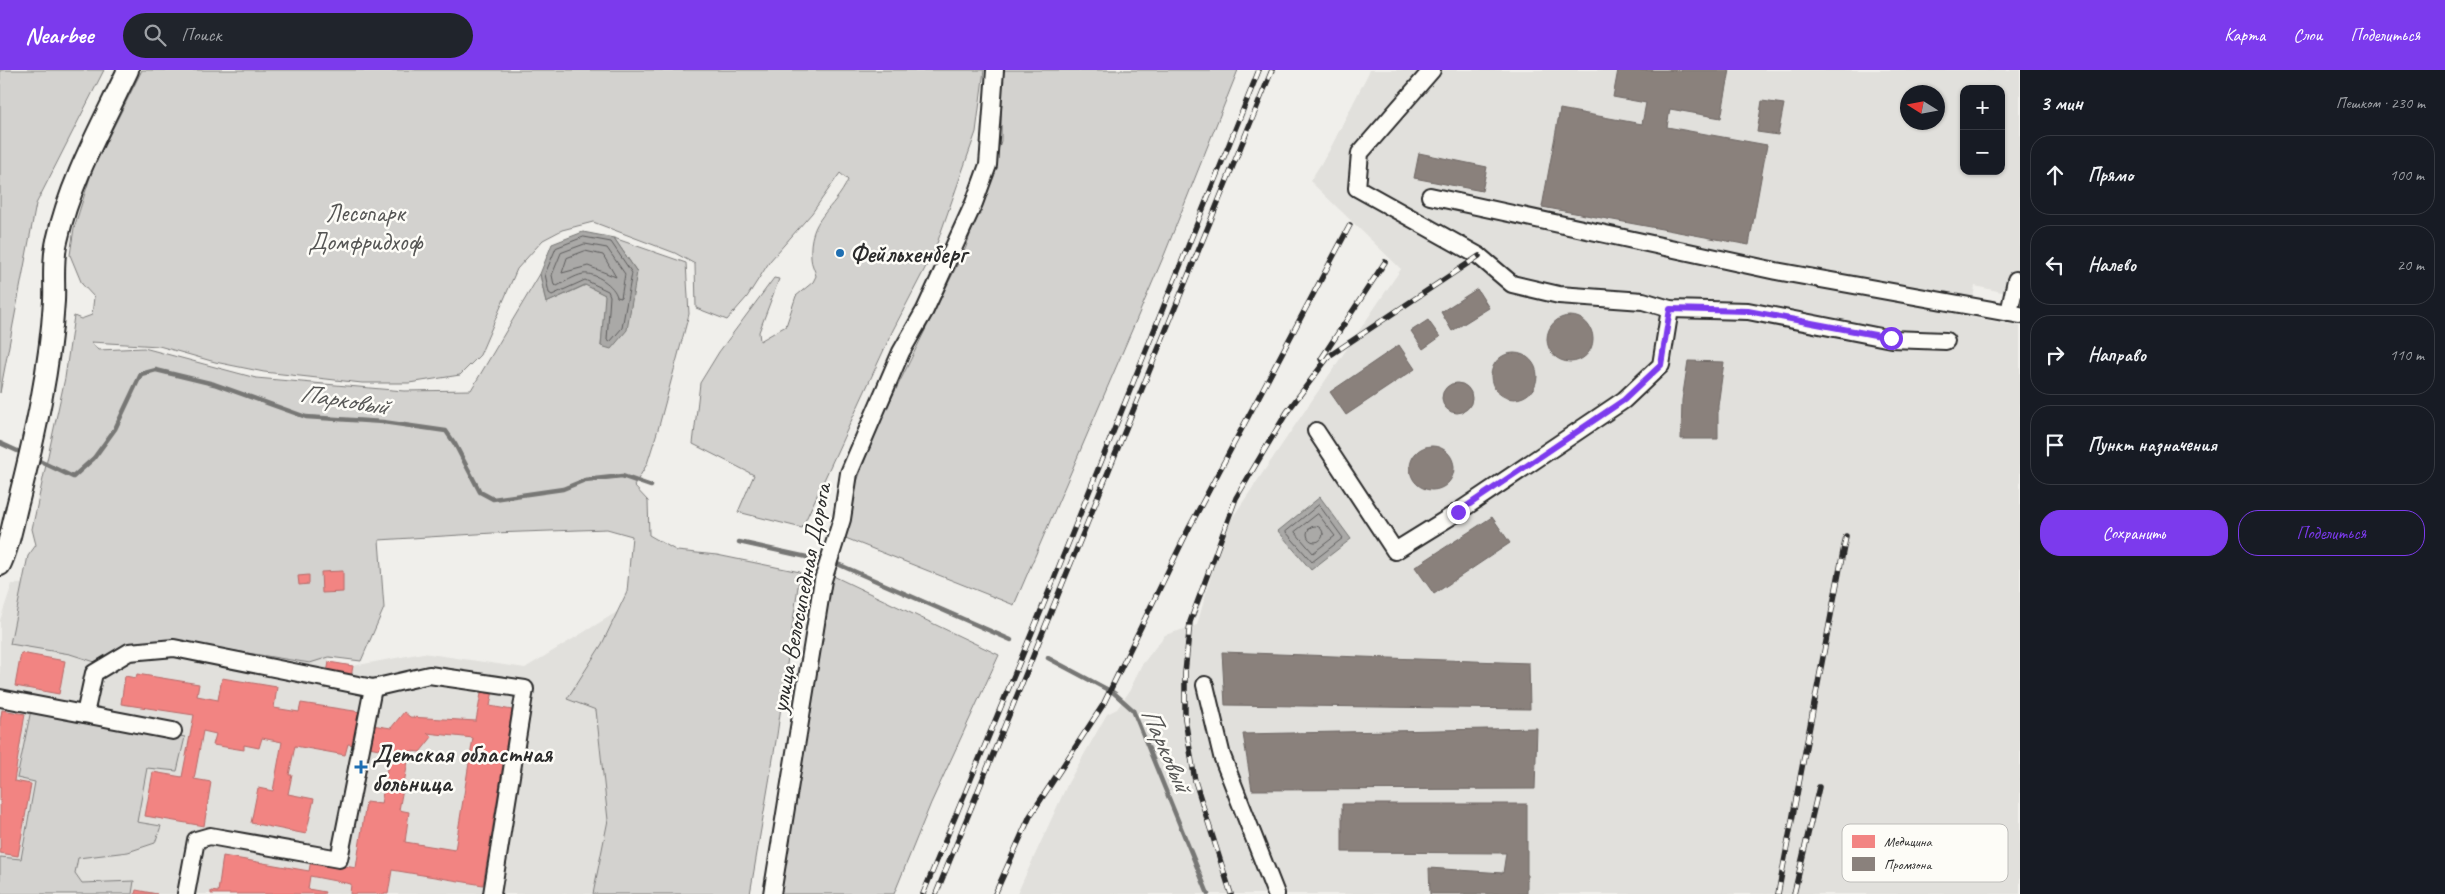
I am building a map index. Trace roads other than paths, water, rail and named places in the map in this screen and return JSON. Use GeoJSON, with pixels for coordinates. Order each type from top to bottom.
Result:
{"type":"FeatureCollection","features":[{"type":"Feature","properties":{"kind":"main road"},"geometry":{"type":"LineString","coordinates":[[0,565],[34,434],[47,364],[54,300],[53,275],[56,243],[65,208],[128,70]]}},
{"type":"Feature","properties":{"kind":"street","name":"улица Велосипедная Дорога"},"geometry":{"type":"LineString","coordinates":[[772,894],[824,580],[828,561],[842,519],[849,473],[901,352],[925,310],[957,242],[988,165],[995,70]]}},
{"type":"Feature","properties":{"kind":"street"},"geometry":{"type":"LineString","coordinates":[[1432,70],[1360,153],[1357,188],[1479,256],[1512,284],[1559,295],[1643,301],[1670,309],[1748,311],[1891,338],[1946,341]]}},
{"type":"Feature","properties":{"kind":"street"},"geometry":{"type":"LineString","coordinates":[[1430,196],[1776,271],[2015,314],[2016,280],[2020,281]]}},
{"type":"Feature","properties":{"kind":"street"},"geometry":{"type":"LineString","coordinates":[[1316,430],[1395,551],[1458,512],[1624,400],[1661,365],[1670,309]]}},
{"type":"Feature","properties":{"kind":"street"},"geometry":{"type":"LineString","coordinates":[[85,714],[94,673],[129,652],[174,648],[373,688],[429,675],[525,689],[492,894]]}},
{"type":"Feature","properties":{"kind":"street"},"geometry":{"type":"LineString","coordinates":[[1205,685],[1222,756],[1276,894]]}},
{"type":"Feature","properties":{"kind":"street"},"geometry":{"type":"LineString","coordinates":[[186,894],[196,840],[210,836],[339,859],[373,688]]}},
{"type":"Feature","properties":{"kind":"street"},"geometry":{"type":"LineString","coordinates":[[0,698],[174,731]]}},
{"type":"Feature","properties":{"kind":"water"},"geometry":{"type":"Polygon","coordinates":[[[583,232],[614,238],[637,272],[627,330],[611,349],[601,346],[605,295],[585,285],[546,303],[540,274],[552,244],[583,232]]]}},
{"type":"Feature","properties":{"kind":"water"},"geometry":{"type":"Polygon","coordinates":[[[1320,497],[1351,539],[1311,570],[1278,531],[1320,497]]]}},
{"type":"Feature","properties":{"kind":"waterway","name":"Парковый"},"geometry":{"type":"LineString","coordinates":[[33,458],[73,477],[94,458],[115,429],[141,374],[156,370],[214,384],[306,417],[383,422],[446,431],[455,444],[480,492],[493,499],[563,489],[585,480],[622,476],[651,486]]}},
{"type":"Feature","properties":{"kind":"waterway","name":"Парковый"},"geometry":{"type":"LineString","coordinates":[[0,443],[24,454]]}},
{"type":"Feature","properties":{"kind":"waterway","name":"Парковый"},"geometry":{"type":"LineString","coordinates":[[739,542],[825,561]]}},
{"type":"Feature","properties":{"kind":"waterway","name":"Парковый"},"geometry":{"type":"LineString","coordinates":[[833,562],[1011,640]]}},
{"type":"Feature","properties":{"kind":"waterway","name":"Парковый"},"geometry":{"type":"LineString","coordinates":[[1048,658],[1114,693],[1133,710],[1208,894]]}},
{"type":"Feature","properties":{"kind":"railway"},"geometry":{"type":"LineString","coordinates":[[923,894],[1045,601],[1259,70]]}},
{"type":"Feature","properties":{"kind":"railway"},"geometry":{"type":"LineString","coordinates":[[936,894],[1272,70]]}},
{"type":"Feature","properties":{"kind":"railway"},"geometry":{"type":"LineString","coordinates":[[995,894],[1030,816],[1103,705],[1189,528],[1350,225]]}},
{"type":"Feature","properties":{"kind":"railway"},"geometry":{"type":"LineString","coordinates":[[1231,894],[1195,781],[1185,719],[1185,673],[1190,622],[1236,498],[1287,412],[1329,356],[1479,256]]}},
{"type":"Feature","properties":{"kind":"railway"},"geometry":{"type":"LineString","coordinates":[[1321,359],[1385,262]]}},
{"type":"Feature","properties":{"kind":"railway"},"geometry":{"type":"LineString","coordinates":[[1778,894],[1846,536]]}},
{"type":"Feature","properties":{"kind":"railway"},"geometry":{"type":"LineString","coordinates":[[1794,894],[1819,787]]}},
{"type":"Feature","properties":{"kind":"place","name":"Фейльхенберг"},"geometry":{"type":"Point","coordinates":[840,253]}},
{"type":"Feature","properties":{"kind":"place","name":"Детская областная больница"},"geometry":{"type":"Point","coordinates":[361,767]}},
{"type":"Feature","properties":{"kind":"park label","name":"Лесопарк Домфридхоф"},"geometry":{"type":"Point","coordinates":[365,226]}}]}
